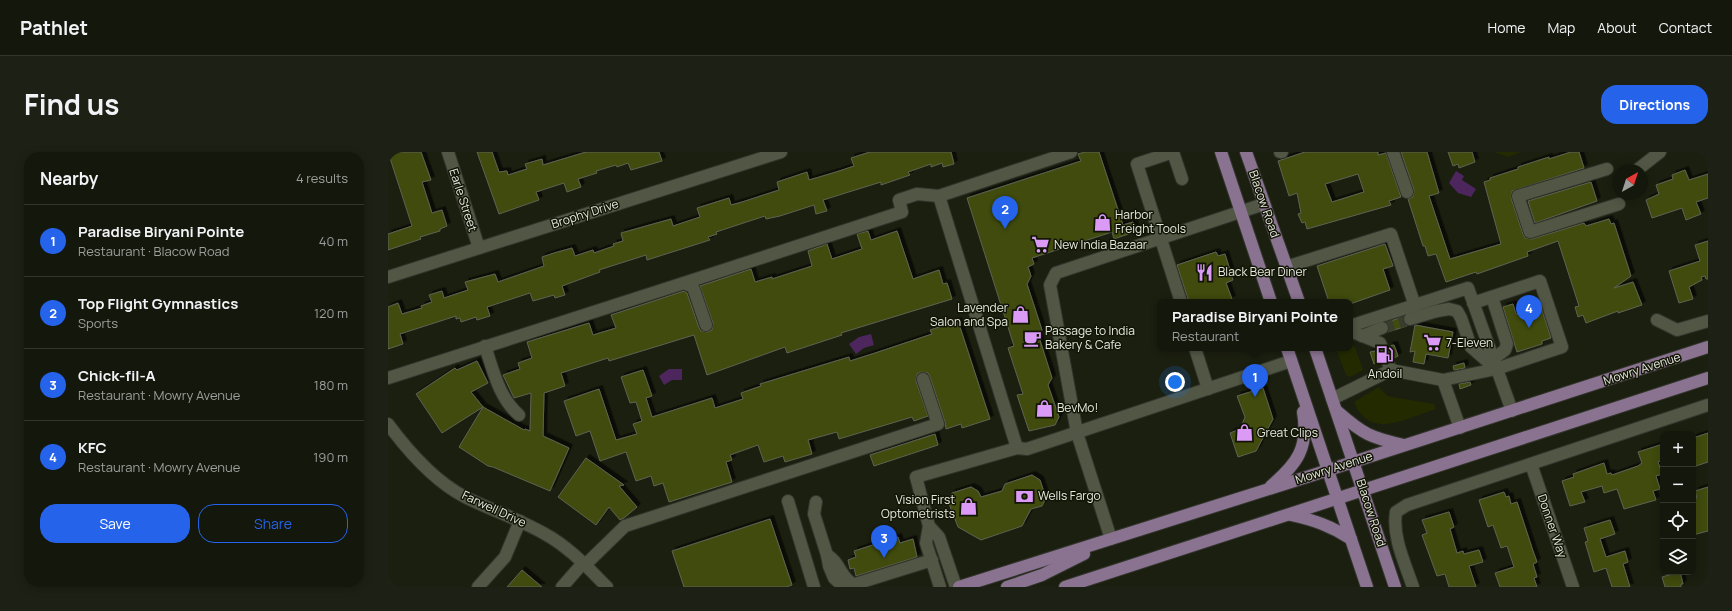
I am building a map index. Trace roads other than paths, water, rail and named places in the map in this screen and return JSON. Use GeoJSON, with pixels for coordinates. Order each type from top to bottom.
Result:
{"type":"FeatureCollection","features":[{"type":"Feature","properties":{"kind":"main road","name":"Blacow Road"},"geometry":{"type":"LineString","coordinates":[[1221,152],[1270,299]]}},
{"type":"Feature","properties":{"kind":"main road","name":"Blacow Road"},"geometry":{"type":"LineString","coordinates":[[1246,152],[1297,299]]}},
{"type":"Feature","properties":{"kind":"main road","name":"Mowry Avenue"},"geometry":{"type":"LineString","coordinates":[[957,587],[1267,490],[1708,347]]}},
{"type":"Feature","properties":{"kind":"main road"},"geometry":{"type":"LineString","coordinates":[[1288,351],[1367,587]]}},
{"type":"Feature","properties":{"kind":"main road","name":"Blacow Road"},"geometry":{"type":"LineString","coordinates":[[1316,351],[1395,587]]}},
{"type":"Feature","properties":{"kind":"main road"},"geometry":{"type":"LineString","coordinates":[[1065,587],[1090,583],[1338,499],[1708,378]]}},
{"type":"Feature","properties":{"kind":"main road"},"geometry":{"type":"LineString","coordinates":[[1267,490],[1290,470],[1298,458],[1302,448],[1305,437],[1304,415],[1299,385]]}},
{"type":"Feature","properties":{"kind":"main road"},"geometry":{"type":"LineString","coordinates":[[1334,404],[1359,430],[1379,440],[1405,445]]}},
{"type":"Feature","properties":{"kind":"main road"},"geometry":{"type":"LineString","coordinates":[[1290,515],[1316,520],[1338,530],[1351,539]]}},
{"type":"Feature","properties":{"kind":"main road"},"geometry":{"type":"LineString","coordinates":[[1007,587],[1042,576],[1112,539]]}},
{"type":"Feature","properties":{"kind":"street","name":"Earle Street"},"geometry":{"type":"LineString","coordinates":[[448,152],[479,248]]}},
{"type":"Feature","properties":{"kind":"street","name":"Brophy Drive"},"geometry":{"type":"LineString","coordinates":[[388,277],[781,152]]}},
{"type":"Feature","properties":{"kind":"street"},"geometry":{"type":"LineString","coordinates":[[388,378],[902,212],[899,200],[917,194],[939,196],[1071,152]]}},
{"type":"Feature","properties":{"kind":"street"},"geometry":{"type":"LineString","coordinates":[[1180,299],[1137,164],[1173,152],[1182,179]]}},
{"type":"Feature","properties":{"kind":"street"},"geometry":{"type":"LineString","coordinates":[[1393,152],[1407,192]]}},
{"type":"Feature","properties":{"kind":"street"},"geometry":{"type":"LineString","coordinates":[[1645,164],[1660,152]]}},
{"type":"Feature","properties":{"kind":"street"},"geometry":{"type":"LineString","coordinates":[[1607,169],[1518,196],[1530,232],[1619,204]]}},
{"type":"Feature","properties":{"kind":"street"},"geometry":{"type":"LineString","coordinates":[[939,196],[1017,448]]}},
{"type":"Feature","properties":{"kind":"street"},"geometry":{"type":"LineString","coordinates":[[1112,539],[1077,433],[1050,285],[1056,273],[1264,204]]}},
{"type":"Feature","properties":{"kind":"street"},"geometry":{"type":"LineString","coordinates":[[1286,266],[1391,234],[1415,306]]}},
{"type":"Feature","properties":{"kind":"street"},"geometry":{"type":"LineString","coordinates":[[1334,404],[1391,370],[1443,380],[1494,364],[1562,347],[1540,281],[1473,303]]}},
{"type":"Feature","properties":{"kind":"street"},"geometry":{"type":"LineString","coordinates":[[684,283],[693,287],[706,325]]}},
{"type":"Feature","properties":{"kind":"street"},"geometry":{"type":"LineString","coordinates":[[1353,325],[1468,288],[1512,411]]}},
{"type":"Feature","properties":{"kind":"street"},"geometry":{"type":"LineString","coordinates":[[1492,297],[1508,344],[1494,364]]}},
{"type":"Feature","properties":{"kind":"street"},"geometry":{"type":"LineString","coordinates":[[1410,319],[1449,309],[1457,312],[1461,318],[1471,347],[1494,364]]}},
{"type":"Feature","properties":{"kind":"street"},"geometry":{"type":"LineString","coordinates":[[1657,320],[1677,330],[1708,321]]}},
{"type":"Feature","properties":{"kind":"street"},"geometry":{"type":"LineString","coordinates":[[1362,336],[1382,328]]}},
{"type":"Feature","properties":{"kind":"street"},"geometry":{"type":"LineString","coordinates":[[1353,332],[1380,343],[1391,370]]}},
{"type":"Feature","properties":{"kind":"street"},"geometry":{"type":"LineString","coordinates":[[485,346],[504,398],[518,415]]}},
{"type":"Feature","properties":{"kind":"street"},"geometry":{"type":"LineString","coordinates":[[1196,351],[1208,389]]}},
{"type":"Feature","properties":{"kind":"street"},"geometry":{"type":"LineString","coordinates":[[940,587],[926,543],[928,526],[916,478],[1017,448],[1027,449],[1291,361]]}},
{"type":"Feature","properties":{"kind":"street"},"geometry":{"type":"LineString","coordinates":[[562,587],[584,564],[625,526],[938,424],[923,380]]}},
{"type":"Feature","properties":{"kind":"street"},"geometry":{"type":"LineString","coordinates":[[1443,380],[1460,428]]}},
{"type":"Feature","properties":{"kind":"street"},"geometry":{"type":"LineString","coordinates":[[1531,464],[1708,405]]}},
{"type":"Feature","properties":{"kind":"street","name":"Farwell Drive"},"geometry":{"type":"LineString","coordinates":[[388,424],[415,458],[440,480],[464,496],[546,534],[584,564],[607,587]]}},
{"type":"Feature","properties":{"kind":"street","name":"Blacow Road"},"geometry":{"type":"LineString","coordinates":[[1413,587],[1394,524],[1396,512],[1407,505],[1531,464]]}},
{"type":"Feature","properties":{"kind":"street","name":"Donner Way"},"geometry":{"type":"LineString","coordinates":[[1531,464],[1573,587]]}},
{"type":"Feature","properties":{"kind":"street"},"geometry":{"type":"LineString","coordinates":[[788,501],[814,587]]}},
{"type":"Feature","properties":{"kind":"street"},"geometry":{"type":"LineString","coordinates":[[816,502],[814,514],[828,555],[829,566],[834,578],[843,586],[854,585],[932,560]]}},
{"type":"Feature","properties":{"kind":"street"},"geometry":{"type":"LineString","coordinates":[[483,585],[504,557],[520,521]]}},
{"type":"Feature","properties":{"kind":"street"},"geometry":{"type":"LineString","coordinates":[[928,526],[940,537],[957,587]]}},
{"type":"Feature","properties":{"kind":"tunnel"},"geometry":{"type":"LineString","coordinates":[[1382,328],[1410,319]]}},
{"type":"Feature","properties":{"kind":"place","name":"Harbor Freight Tools"},"geometry":{"type":"Point","coordinates":[1102,222]}},
{"type":"Feature","properties":{"kind":"place","name":"Top Flight Gymnastics"},"geometry":{"type":"Point","coordinates":[1005,229]}},
{"type":"Feature","properties":{"kind":"place","name":"New India Bazaar"},"geometry":{"type":"Point","coordinates":[1041,245]}},
{"type":"Feature","properties":{"kind":"place","name":"Black Bear Diner"},"geometry":{"type":"Point","coordinates":[1205,272]}},
{"type":"Feature","properties":{"kind":"place","name":"Lavender Salon and Spa"},"geometry":{"type":"Point","coordinates":[1021,315]}},
{"type":"Feature","properties":{"kind":"place","name":"KFC"},"geometry":{"type":"Point","coordinates":[1529,328]}},
{"type":"Feature","properties":{"kind":"place","name":"Passage to India Bakery & Cafe"},"geometry":{"type":"Point","coordinates":[1032,338]}},
{"type":"Feature","properties":{"kind":"place","name":"7-Eleven"},"geometry":{"type":"Point","coordinates":[1433,343]}},
{"type":"Feature","properties":{"kind":"place","name":"Andoil"},"geometry":{"type":"Point","coordinates":[1385,355]}},
{"type":"Feature","properties":{"kind":"place","name":"Paradise Biryani Pointe"},"geometry":{"type":"Point","coordinates":[1255,397]}},
{"type":"Feature","properties":{"kind":"place","name":"BevMo!"},"geometry":{"type":"Point","coordinates":[1044,408]}},
{"type":"Feature","properties":{"kind":"place","name":"Great Clips"},"geometry":{"type":"Point","coordinates":[1244,433]}},
{"type":"Feature","properties":{"kind":"place","name":"Wells Fargo"},"geometry":{"type":"Point","coordinates":[1025,496]}},
{"type":"Feature","properties":{"kind":"place","name":"Vision First Optometrists"},"geometry":{"type":"Point","coordinates":[968,507]}},
{"type":"Feature","properties":{"kind":"place","name":"Chick-fil-A"},"geometry":{"type":"Point","coordinates":[884,558]}}]}
